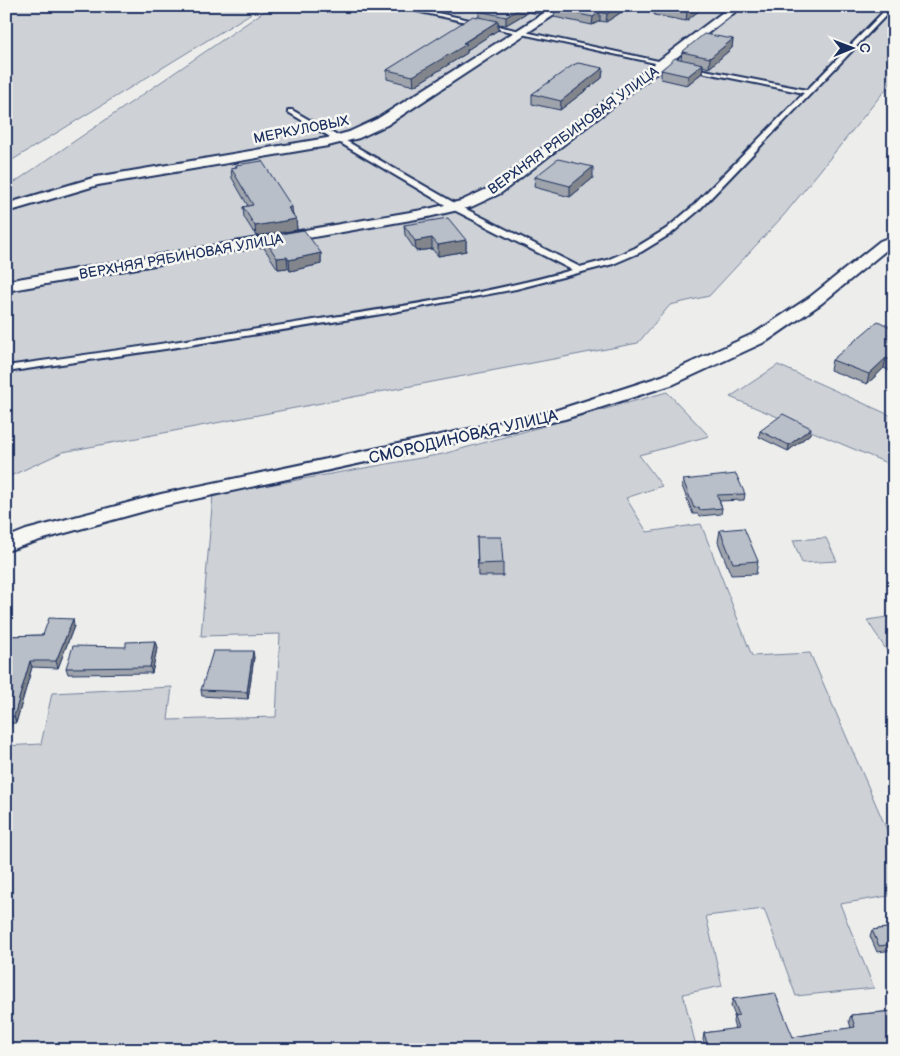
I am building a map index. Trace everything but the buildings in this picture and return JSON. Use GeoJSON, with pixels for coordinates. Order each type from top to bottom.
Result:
{"type":"FeatureCollection","features":[{"type":"Feature","properties":{"kind":"street","name":"МЕРКУЛОВЫХ"},"geometry":{"type":"LineString","coordinates":[[14,206],[96,181],[337,140],[364,131],[382,122],[563,6]]}},
{"type":"Feature","properties":{"kind":"street","name":"ВЕРХНЯЯ РЯБИНОВАЯ УЛИЦА"},"geometry":{"type":"LineString","coordinates":[[6,286],[428,214],[466,204],[496,190],[669,64],[738,6]]}},
{"type":"Feature","properties":{"kind":"street","name":"СМОРОДИНОВАЯ УЛИЦА"},"geometry":{"type":"LineString","coordinates":[[6,545],[33,535],[161,500],[559,415],[668,380],[762,337],[816,300],[885,244]]}},
{"type":"Feature","properties":{"kind":"lane"},"geometry":{"type":"LineString","coordinates":[[396,6],[669,64]]}},
{"type":"Feature","properties":{"kind":"lane"},"geometry":{"type":"LineString","coordinates":[[6,369],[218,338],[480,296],[538,283],[610,262],[638,250],[669,231],[695,210],[892,6]]}},
{"type":"Feature","properties":{"kind":"lane"},"geometry":{"type":"LineString","coordinates":[[683,67],[808,92]]}},
{"type":"Feature","properties":{"kind":"lane"},"geometry":{"type":"LineString","coordinates":[[290,111],[455,207],[579,270]]}},
{"type":"Feature","properties":{"kind":"shaded area"},"geometry":{"type":"Polygon","coordinates":[[[6,6],[263,6],[6,164],[6,6]]]}},
{"type":"Feature","properties":{"kind":"shaded area"},"geometry":{"type":"Polygon","coordinates":[[[272,6],[894,6],[894,79],[784,215],[709,296],[670,305],[638,343],[63,452],[6,478],[6,188],[272,6]]]}},
{"type":"Feature","properties":{"kind":"shaded area"},"geometry":{"type":"Polygon","coordinates":[[[778,365],[894,417],[894,466],[730,397],[778,365]]]}},
{"type":"Feature","properties":{"kind":"shaded area"},"geometry":{"type":"Polygon","coordinates":[[[667,392],[709,436],[639,455],[662,486],[626,498],[647,532],[701,524],[752,656],[810,653],[894,846],[894,895],[840,904],[874,988],[796,996],[764,909],[706,916],[722,986],[683,994],[697,1050],[6,1050],[6,746],[41,744],[52,693],[172,687],[168,720],[276,717],[280,634],[201,636],[213,495],[443,454],[667,392]]]}},
{"type":"Feature","properties":{"kind":"shaded area"},"geometry":{"type":"Polygon","coordinates":[[[826,538],[837,561],[802,563],[793,540],[826,538]]]}},
{"type":"Feature","properties":{"kind":"shaded area"},"geometry":{"type":"Polygon","coordinates":[[[894,616],[894,662],[867,620],[894,616]]]}}]}
